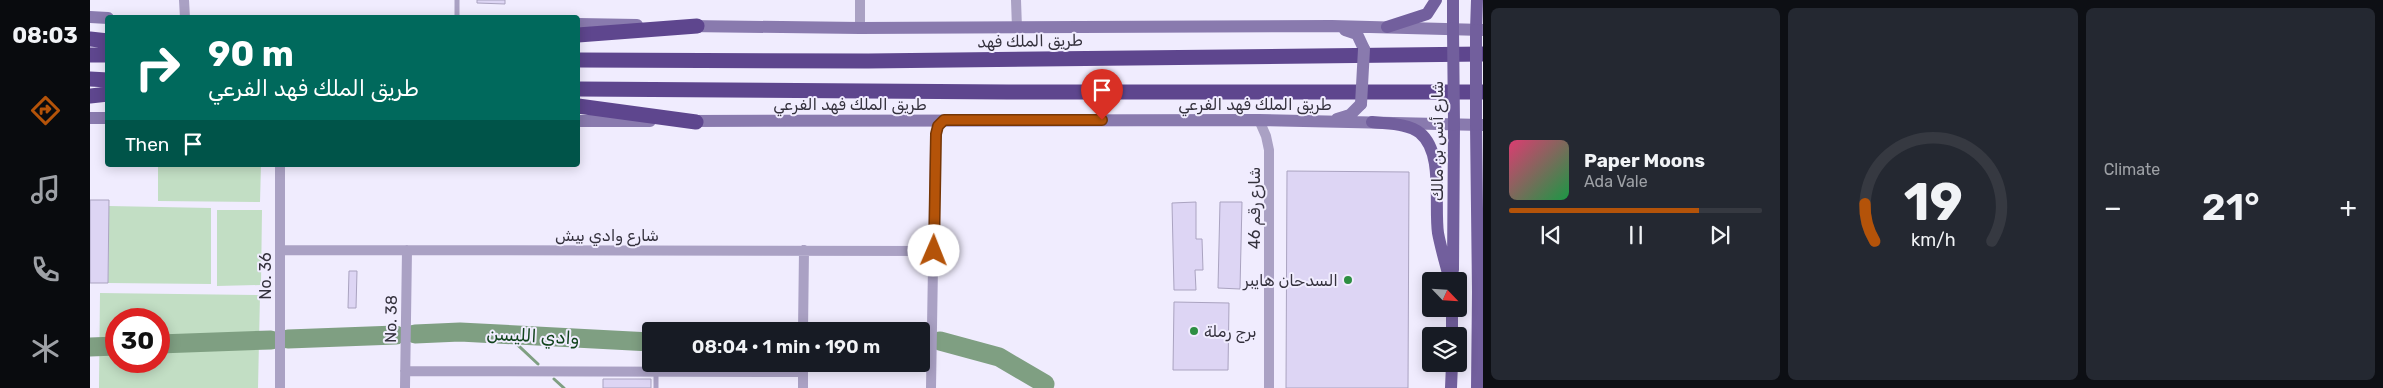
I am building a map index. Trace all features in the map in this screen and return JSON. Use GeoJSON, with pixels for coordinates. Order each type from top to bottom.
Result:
{"type":"FeatureCollection","features":[{"type":"Feature","properties":{"kind":"highway"},"geometry":{"type":"LineString","coordinates":[[580,35],[697,26]]}},
{"type":"Feature","properties":{"kind":"highway"},"geometry":{"type":"LineString","coordinates":[[90,39],[105,41]]}},
{"type":"Feature","properties":{"kind":"highway","name":"طريق الملك فهد"},"geometry":{"type":"LineString","coordinates":[[580,60],[868,61],[1483,54]]}},
{"type":"Feature","properties":{"kind":"highway"},"geometry":{"type":"LineString","coordinates":[[90,56],[105,55]]}},
{"type":"Feature","properties":{"kind":"highway"},"geometry":{"type":"LineString","coordinates":[[90,79],[105,80]]}},
{"type":"Feature","properties":{"kind":"highway"},"geometry":{"type":"LineString","coordinates":[[580,89],[1008,92],[1483,92]]}},
{"type":"Feature","properties":{"kind":"highway"},"geometry":{"type":"LineString","coordinates":[[90,96],[105,94]]}},
{"type":"Feature","properties":{"kind":"highway"},"geometry":{"type":"LineString","coordinates":[[580,106],[696,122]]}},
{"type":"Feature","properties":{"kind":"main road"},"geometry":{"type":"LineString","coordinates":[[1387,27],[1427,14],[1436,0]]}},
{"type":"Feature","properties":{"kind":"main road","name":"شارع أنس بن مالك"},"geometry":{"type":"LineString","coordinates":[[1451,272],[1454,125],[1453,0]]}},
{"type":"Feature","properties":{"kind":"main road"},"geometry":{"type":"LineString","coordinates":[[1476,0],[1479,30],[1477,388]]}},
{"type":"Feature","properties":{"kind":"main road"},"geometry":{"type":"LineString","coordinates":[[90,17],[105,18]]}},
{"type":"Feature","properties":{"kind":"main road"},"geometry":{"type":"LineString","coordinates":[[580,24],[860,28],[1332,26],[1479,30]]}},
{"type":"Feature","properties":{"kind":"main road"},"geometry":{"type":"LineString","coordinates":[[1332,26],[1357,34],[1364,49],[1361,104],[1350,115],[1333,121]]}},
{"type":"Feature","properties":{"kind":"main road"},"geometry":{"type":"LineString","coordinates":[[90,118],[105,118]]}},
{"type":"Feature","properties":{"kind":"main road","name":"طريق الملك فهد الفرعي"},"geometry":{"type":"LineString","coordinates":[[580,121],[1259,120],[1479,125]]}},
{"type":"Feature","properties":{"kind":"main road"},"geometry":{"type":"LineString","coordinates":[[1372,122],[1403,126],[1420,132],[1432,147],[1436,175],[1438,232],[1449,272]]}},
{"type":"Feature","properties":{"kind":"main road"},"geometry":{"type":"LineString","coordinates":[[1478,292],[1483,274]]}},
{"type":"Feature","properties":{"kind":"main road"},"geometry":{"type":"LineString","coordinates":[[1451,388],[1452,372]]}},
{"type":"Feature","properties":{"kind":"street"},"geometry":{"type":"LineString","coordinates":[[184,0],[185,15]]}},
{"type":"Feature","properties":{"kind":"street"},"geometry":{"type":"LineString","coordinates":[[860,0],[860,28]]}},
{"type":"Feature","properties":{"kind":"street"},"geometry":{"type":"LineString","coordinates":[[1016,0],[1016,28]]}},
{"type":"Feature","properties":{"kind":"street"},"geometry":{"type":"LineString","coordinates":[[931,388],[936,134],[938,126],[944,120]]}},
{"type":"Feature","properties":{"kind":"street","name":"شارع رقم 46"},"geometry":{"type":"LineString","coordinates":[[1259,120],[1266,136],[1269,150],[1269,388]]}},
{"type":"Feature","properties":{"kind":"street","name":"No. 36"},"geometry":{"type":"LineString","coordinates":[[280,167],[280,388]]}},
{"type":"Feature","properties":{"kind":"street","name":"شارع وادي بيش"},"geometry":{"type":"LineString","coordinates":[[280,250],[934,251]]}},
{"type":"Feature","properties":{"kind":"street","name":"No. 38"},"geometry":{"type":"LineString","coordinates":[[405,388],[407,250]]}},
{"type":"Feature","properties":{"kind":"street"},"geometry":{"type":"LineString","coordinates":[[803,322],[804,250]]}},
{"type":"Feature","properties":{"kind":"street"},"geometry":{"type":"LineString","coordinates":[[405,371],[642,371]]}},
{"type":"Feature","properties":{"kind":"street"},"geometry":{"type":"LineString","coordinates":[[803,372],[803,388]]}},
{"type":"Feature","properties":{"kind":"lane"},"geometry":{"type":"LineString","coordinates":[[457,0],[457,15]]}},
{"type":"Feature","properties":{"kind":"lane"},"geometry":{"type":"LineString","coordinates":[[656,372],[656,388]]}},
{"type":"Feature","properties":{"kind":"green space"},"geometry":{"type":"Polygon","coordinates":[[[158,167],[261,167],[260,202],[158,201],[158,167]]]}},
{"type":"Feature","properties":{"kind":"green space"},"geometry":{"type":"Polygon","coordinates":[[[109,206],[211,208],[211,284],[108,283],[109,206]]]}},
{"type":"Feature","properties":{"kind":"green space"},"geometry":{"type":"Polygon","coordinates":[[[217,210],[262,210],[261,285],[217,286],[217,210]]]}},
{"type":"Feature","properties":{"kind":"green space"},"geometry":{"type":"Polygon","coordinates":[[[100,293],[260,295],[258,388],[99,388],[100,293]]]}},
{"type":"Feature","properties":{"kind":"building"},"geometry":{"type":"Polygon","coordinates":[[[477,0],[505,0],[505,4],[477,3],[477,0]]]}},
{"type":"Feature","properties":{"kind":"building","name":"السدحان هايبر"},"geometry":{"type":"Polygon","coordinates":[[[1287,171],[1409,172],[1408,388],[1286,388],[1287,171]]]}},
{"type":"Feature","properties":{"kind":"building"},"geometry":{"type":"Polygon","coordinates":[[[90,200],[109,200],[108,283],[90,283],[90,200]]]}},
{"type":"Feature","properties":{"kind":"building"},"geometry":{"type":"Polygon","coordinates":[[[1196,202],[1196,239],[1202,239],[1203,270],[1195,270],[1196,290],[1174,290],[1172,203],[1196,202]]]}},
{"type":"Feature","properties":{"kind":"building"},"geometry":{"type":"Polygon","coordinates":[[[1220,202],[1242,202],[1240,289],[1218,288],[1220,202]]]}},
{"type":"Feature","properties":{"kind":"building"},"geometry":{"type":"Polygon","coordinates":[[[349,271],[357,271],[356,308],[348,308],[349,271]]]}},
{"type":"Feature","properties":{"kind":"building"},"geometry":{"type":"Polygon","coordinates":[[[1174,302],[1229,303],[1228,370],[1173,370],[1174,302]]]}},
{"type":"Feature","properties":{"kind":"building"},"geometry":{"type":"Polygon","coordinates":[[[603,379],[651,379],[651,388],[603,388],[603,379]]]}},
{"type":"Feature","properties":{"kind":"waterway","name":"وادي الليسن"},"geometry":{"type":"LineString","coordinates":[[415,334],[460,332],[642,342]]}},
{"type":"Feature","properties":{"kind":"waterway"},"geometry":{"type":"LineString","coordinates":[[506,334],[538,364]]}},
{"type":"Feature","properties":{"kind":"waterway","name":"وادي الليسن"},"geometry":{"type":"LineString","coordinates":[[288,339],[396,335]]}},
{"type":"Feature","properties":{"kind":"waterway","name":"وادي الليسن"},"geometry":{"type":"LineString","coordinates":[[170,344],[271,340]]}},
{"type":"Feature","properties":{"kind":"waterway","name":"وادي الليسن"},"geometry":{"type":"LineString","coordinates":[[940,341],[999,357],[1045,384]]}},
{"type":"Feature","properties":{"kind":"waterway","name":"وادي الليسن"},"geometry":{"type":"LineString","coordinates":[[90,347],[105,346]]}},
{"type":"Feature","properties":{"kind":"waterway"},"geometry":{"type":"LineString","coordinates":[[554,379],[564,388]]}},
{"type":"Feature","properties":{"kind":"place","name":"السدحان هايبر"},"geometry":{"type":"Point","coordinates":[1348,280]}},
{"type":"Feature","properties":{"kind":"place","name":"برج رملة"},"geometry":{"type":"Point","coordinates":[1194,331]}},
{"type":"Feature","properties":{"kind":"route"},"geometry":{"type":"LineString","coordinates":[[934,251],[935,144],[938,126],[944,120],[1102,120]]}}]}
